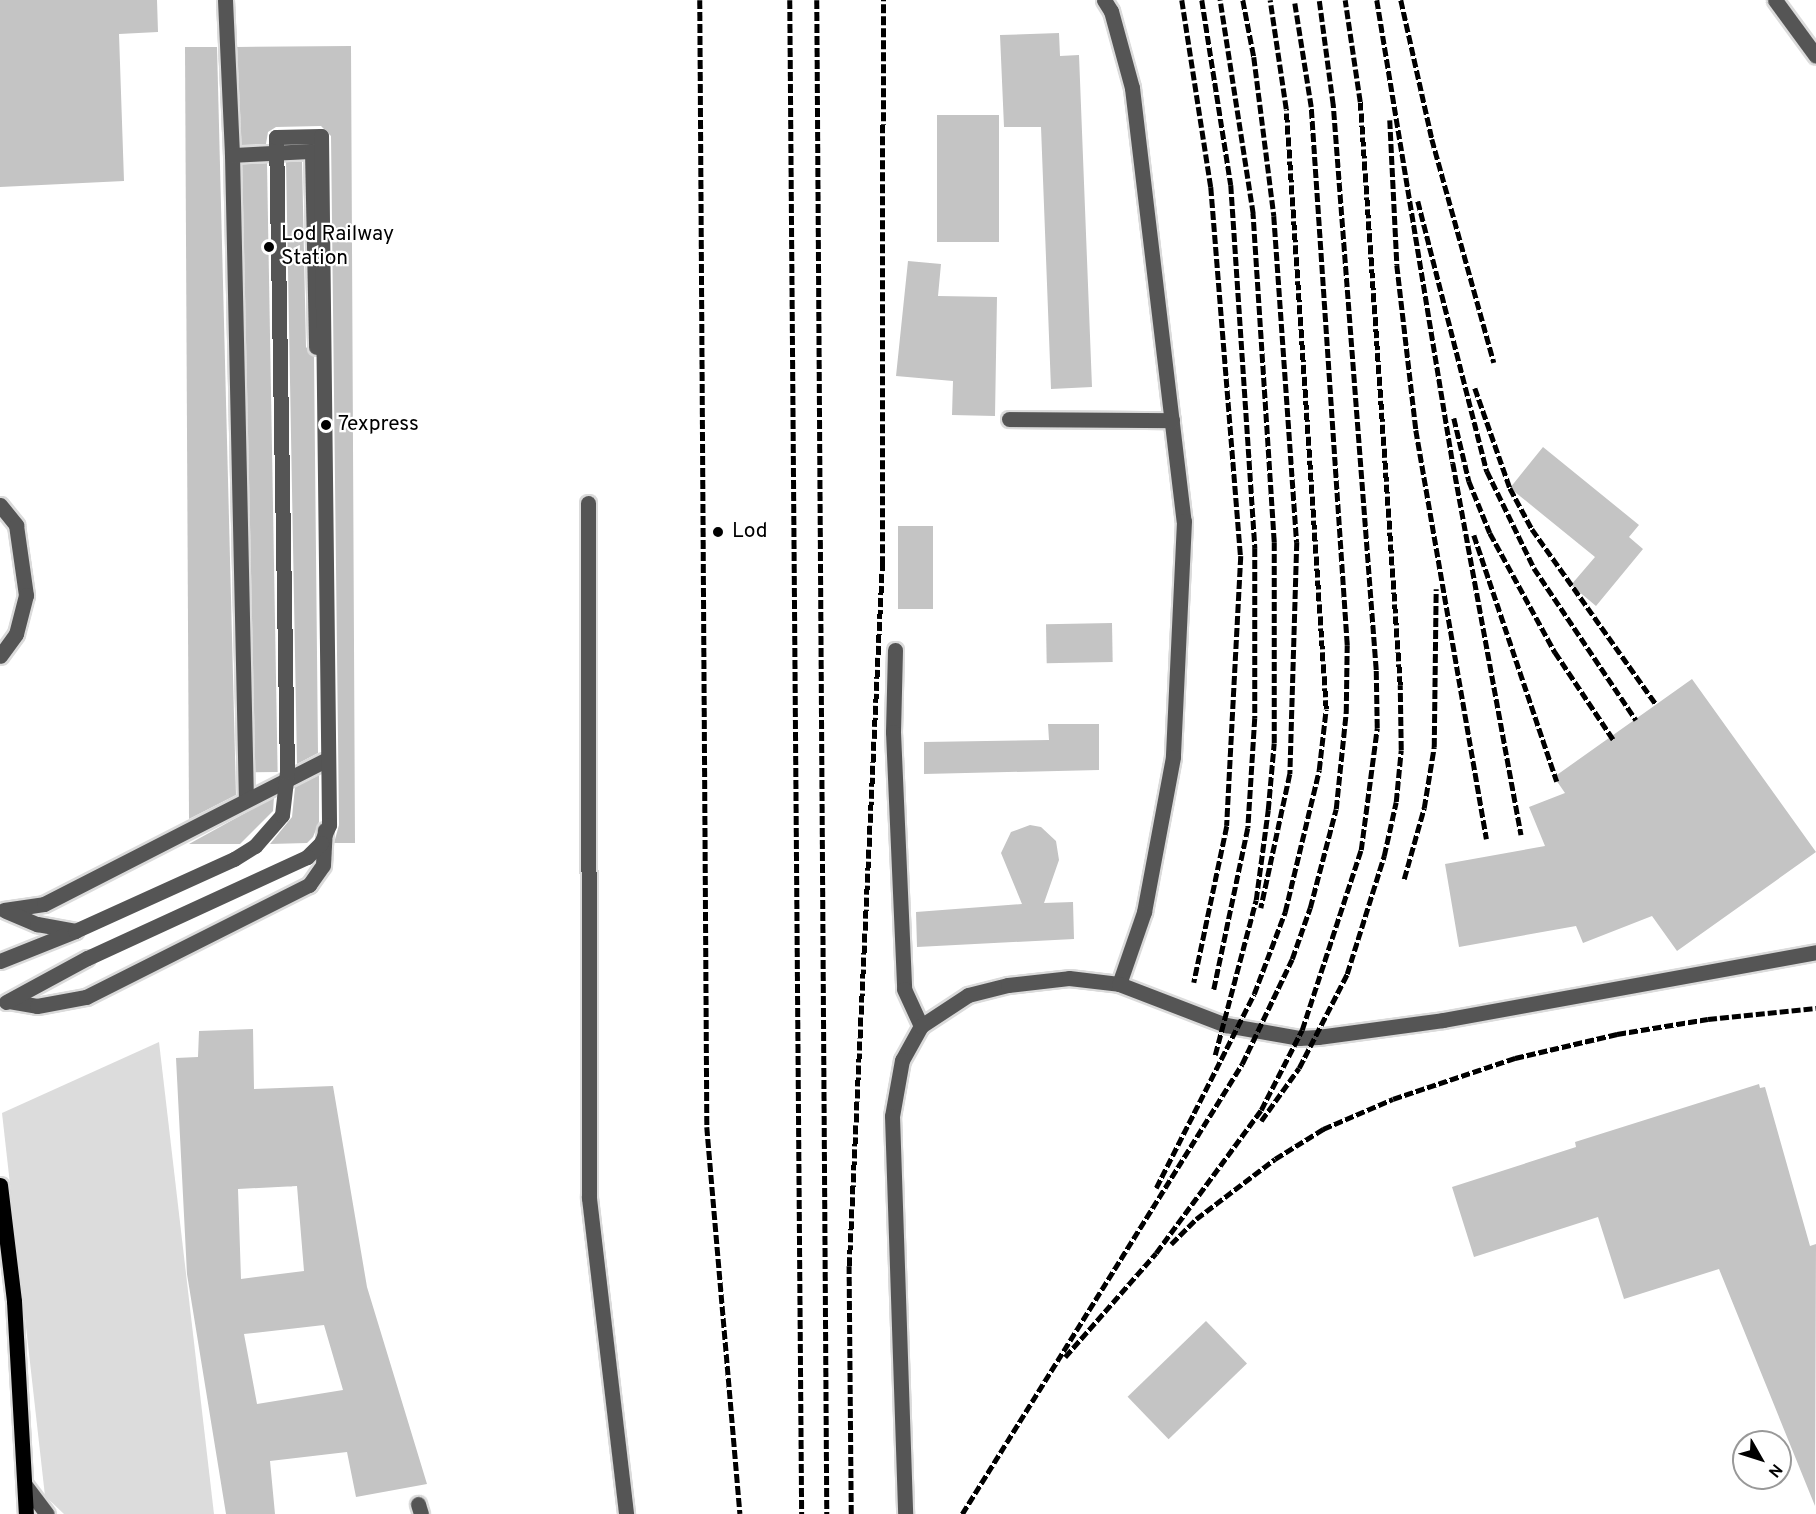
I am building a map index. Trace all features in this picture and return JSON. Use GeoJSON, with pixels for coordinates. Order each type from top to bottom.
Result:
{"type":"FeatureCollection","features":[{"type":"Feature","properties":{"kind":"main road"},"geometry":{"type":"LineString","coordinates":[[0,1185],[14,1301],[26,1514]]}},
{"type":"Feature","properties":{"kind":"street"},"geometry":{"type":"LineString","coordinates":[[225,0],[232,155],[246,800]]}},
{"type":"Feature","properties":{"kind":"street"},"geometry":{"type":"LineString","coordinates":[[1104,0],[1111,10],[1132,88],[1184,521],[1173,757],[1144,912],[1119,984]]}},
{"type":"Feature","properties":{"kind":"street"},"geometry":{"type":"LineString","coordinates":[[1775,0],[1816,56]]}},
{"type":"Feature","properties":{"kind":"street"},"geometry":{"type":"LineString","coordinates":[[0,961],[75,931],[234,859],[255,846],[282,815],[287,772],[276,137],[321,136],[329,825],[321,843],[307,856],[87,958],[4,1003]]}},
{"type":"Feature","properties":{"kind":"street"},"geometry":{"type":"LineString","coordinates":[[4,1003],[38,1006],[86,997],[309,885],[318,874],[325,855],[312,151],[232,155]]}},
{"type":"Feature","properties":{"kind":"street"},"geometry":{"type":"LineString","coordinates":[[1009,419],[1172,420]]}},
{"type":"Feature","properties":{"kind":"street"},"geometry":{"type":"LineString","coordinates":[[588,503],[589,1198],[626,1514]]}},
{"type":"Feature","properties":{"kind":"street"},"geometry":{"type":"LineString","coordinates":[[0,505],[16,525],[26,595],[16,634],[0,656]]}},
{"type":"Feature","properties":{"kind":"street"},"geometry":{"type":"LineString","coordinates":[[895,650],[893,732],[904,989],[921,1026]]}},
{"type":"Feature","properties":{"kind":"street"},"geometry":{"type":"LineString","coordinates":[[2,909],[44,903],[324,761]]}},
{"type":"Feature","properties":{"kind":"street"},"geometry":{"type":"LineString","coordinates":[[2,909],[37,924],[75,931]]}},
{"type":"Feature","properties":{"kind":"street"},"geometry":{"type":"LineString","coordinates":[[905,1514],[892,1116],[902,1060],[921,1026],[968,995],[1008,985],[1069,978],[1119,984],[1226,1025],[1299,1038],[1432,1022],[1816,952]]}},
{"type":"Feature","properties":{"kind":"street"},"geometry":{"type":"LineString","coordinates":[[25,1485],[47,1514]]}},
{"type":"Feature","properties":{"kind":"shaded area"},"geometry":{"type":"Polygon","coordinates":[[[159,1042],[214,1514],[64,1514],[45,1496],[2,1113],[159,1042]]]}},
{"type":"Feature","properties":{"kind":"building"},"geometry":{"type":"Polygon","coordinates":[[[0,0],[157,0],[158,32],[119,34],[124,181],[0,187],[0,0]]]}},
{"type":"Feature","properties":{"kind":"building"},"geometry":{"type":"Polygon","coordinates":[[[1059,33],[1060,56],[1079,55],[1092,387],[1051,389],[1041,127],[1004,127],[1000,35],[1059,33]]]}},
{"type":"Feature","properties":{"kind":"building"},"geometry":{"type":"Polygon","coordinates":[[[351,46],[355,843],[334,843],[339,825],[331,136],[321,126],[276,127],[268,132],[266,144],[241,145],[237,47],[351,46]]]}},
{"type":"Feature","properties":{"kind":"building"},"geometry":{"type":"Polygon","coordinates":[[[185,47],[217,47],[236,795],[189,819],[185,47]]]}},
{"type":"Feature","properties":{"kind":"building"},"geometry":{"type":"Polygon","coordinates":[[[937,115],[999,115],[999,242],[937,242],[937,115]]]}},
{"type":"Feature","properties":{"kind":"building"},"geometry":{"type":"Polygon","coordinates":[[[302,161],[306,347],[314,356],[318,753],[297,764],[286,162],[302,161]]]}},
{"type":"Feature","properties":{"kind":"building"},"geometry":{"type":"Polygon","coordinates":[[[242,163],[267,163],[278,772],[253,772],[242,163]]]}},
{"type":"Feature","properties":{"kind":"building"},"geometry":{"type":"Polygon","coordinates":[[[908,261],[941,264],[938,296],[997,297],[995,416],[952,415],[953,381],[896,376],[908,261]]]}},
{"type":"Feature","properties":{"kind":"building"},"geometry":{"type":"Polygon","coordinates":[[[1543,447],[1639,525],[1629,537],[1643,549],[1596,606],[1571,585],[1595,557],[1510,488],[1543,447]]]}},
{"type":"Feature","properties":{"kind":"building"},"geometry":{"type":"Polygon","coordinates":[[[898,526],[933,526],[933,609],[898,609],[898,526]]]}},
{"type":"Feature","properties":{"kind":"building"},"geometry":{"type":"Polygon","coordinates":[[[1112,623],[1113,662],[1047,663],[1046,624],[1112,623]]]}},
{"type":"Feature","properties":{"kind":"building"},"geometry":{"type":"Polygon","coordinates":[[[1692,679],[1816,852],[1677,951],[1652,916],[1583,943],[1576,926],[1459,947],[1445,864],[1545,846],[1529,807],[1565,793],[1554,777],[1692,679]]]}},
{"type":"Feature","properties":{"kind":"building"},"geometry":{"type":"Polygon","coordinates":[[[1048,724],[1099,724],[1099,770],[924,774],[924,742],[1049,740],[1048,724]]]}},
{"type":"Feature","properties":{"kind":"building"},"geometry":{"type":"Polygon","coordinates":[[[319,775],[319,822],[313,837],[307,843],[270,844],[292,817],[295,787],[319,775]]]}},
{"type":"Feature","properties":{"kind":"building"},"geometry":{"type":"Polygon","coordinates":[[[274,797],[273,811],[240,844],[189,844],[274,797]]]}},
{"type":"Feature","properties":{"kind":"building"},"geometry":{"type":"Polygon","coordinates":[[[1030,825],[1041,827],[1056,841],[1059,860],[1044,903],[1073,902],[1074,939],[917,947],[916,912],[1022,904],[1001,853],[1011,832],[1030,825]]]}},
{"type":"Feature","properties":{"kind":"building"},"geometry":{"type":"Polygon","coordinates":[[[253,1029],[254,1089],[333,1086],[367,1287],[427,1484],[356,1497],[347,1452],[270,1461],[275,1514],[226,1514],[187,1274],[176,1058],[198,1057],[199,1031],[253,1029]],[[297,1186],[238,1189],[241,1279],[304,1271],[297,1186]],[[324,1325],[244,1334],[257,1404],[343,1390],[324,1325]]]}},
{"type":"Feature","properties":{"kind":"building"},"geometry":{"type":"Polygon","coordinates":[[[1759,1084],[1760,1088],[1765,1087],[1810,1246],[1816,1244],[1815,1506],[1792,1449],[1792,1430],[1784,1430],[1719,1269],[1624,1299],[1598,1217],[1474,1257],[1452,1187],[1576,1147],[1575,1142],[1759,1084]]]}},
{"type":"Feature","properties":{"kind":"building"},"geometry":{"type":"Polygon","coordinates":[[[1206,1321],[1247,1363],[1169,1439],[1128,1397],[1206,1321]]]}},
{"type":"Feature","properties":{"kind":"railway"},"geometry":{"type":"LineString","coordinates":[[700,0],[707,1127],[740,1514]]}},
{"type":"Feature","properties":{"kind":"railway"},"geometry":{"type":"LineString","coordinates":[[790,0],[802,1514]]}},
{"type":"Feature","properties":{"kind":"railway"},"geometry":{"type":"LineString","coordinates":[[817,0],[827,1514]]}},
{"type":"Feature","properties":{"kind":"railway"},"geometry":{"type":"LineString","coordinates":[[851,1514],[849,1266],[882,565],[883,0]]}},
{"type":"Feature","properties":{"kind":"railway"},"geometry":{"type":"LineString","coordinates":[[1182,0],[1211,187],[1241,556],[1227,826],[1194,983]]}},
{"type":"Feature","properties":{"kind":"railway"},"geometry":{"type":"LineString","coordinates":[[1202,0],[1231,185],[1255,548],[1255,718],[1248,828],[1214,989]]}},
{"type":"Feature","properties":{"kind":"railway"},"geometry":{"type":"LineString","coordinates":[[1215,1055],[1256,900],[1274,743],[1274,542],[1253,214],[1220,0]]}},
{"type":"Feature","properties":{"kind":"railway"},"geometry":{"type":"LineString","coordinates":[[1243,0],[1254,57],[1274,216],[1297,542],[1290,774],[1261,908]]}},
{"type":"Feature","properties":{"kind":"railway"},"geometry":{"type":"LineString","coordinates":[[1156,1188],[1254,994],[1285,912],[1319,770],[1326,709],[1286,109],[1270,0]]}},
{"type":"Feature","properties":{"kind":"railway"},"geometry":{"type":"LineString","coordinates":[[962,1514],[1242,1064],[1292,959],[1310,908],[1336,809],[1346,713],[1347,645],[1311,107],[1294,0]]}},
{"type":"Feature","properties":{"kind":"railway"},"geometry":{"type":"LineString","coordinates":[[1065,1357],[1156,1253],[1261,1110],[1302,1030],[1361,850],[1377,728],[1376,670],[1333,105],[1319,0]]}},
{"type":"Feature","properties":{"kind":"railway"},"geometry":{"type":"LineString","coordinates":[[1261,1121],[1299,1068],[1347,974],[1384,856],[1396,802],[1401,750],[1400,685],[1360,102],[1345,0]]}},
{"type":"Feature","properties":{"kind":"railway"},"geometry":{"type":"LineString","coordinates":[[1377,0],[1453,463],[1521,835]]}},
{"type":"Feature","properties":{"kind":"railway"},"geometry":{"type":"LineString","coordinates":[[1401,0],[1432,139],[1494,363]]}},
{"type":"Feature","properties":{"kind":"railway"},"geometry":{"type":"LineString","coordinates":[[1390,120],[1397,265],[1416,430],[1487,839]]}},
{"type":"Feature","properties":{"kind":"railway"},"geometry":{"type":"LineString","coordinates":[[1418,201],[1487,471],[1534,568],[1636,720]]}},
{"type":"Feature","properties":{"kind":"railway"},"geometry":{"type":"LineString","coordinates":[[1475,388],[1510,488],[1532,529],[1656,704]]}},
{"type":"Feature","properties":{"kind":"railway"},"geometry":{"type":"LineString","coordinates":[[1454,418],[1469,481],[1490,533],[1555,652],[1613,739]]}},
{"type":"Feature","properties":{"kind":"railway"},"geometry":{"type":"LineString","coordinates":[[1474,535],[1557,781]]}},
{"type":"Feature","properties":{"kind":"railway"},"geometry":{"type":"LineString","coordinates":[[1404,879],[1424,808],[1434,747],[1436,589]]}},
{"type":"Feature","properties":{"kind":"railway"},"geometry":{"type":"LineString","coordinates":[[1171,1244],[1196,1219],[1275,1159],[1323,1129],[1393,1099],[1515,1058],[1617,1034],[1708,1019],[1816,1008]]}},
{"type":"Feature","properties":{"kind":"place","name":"Lod Railway Station"},"geometry":{"type":"Point","coordinates":[269,247]}},
{"type":"Feature","properties":{"kind":"place","name":"7express"},"geometry":{"type":"Point","coordinates":[326,425]}},
{"type":"Feature","properties":{"kind":"place","name":"Lod"},"geometry":{"type":"Point","coordinates":[718,532]}}]}
